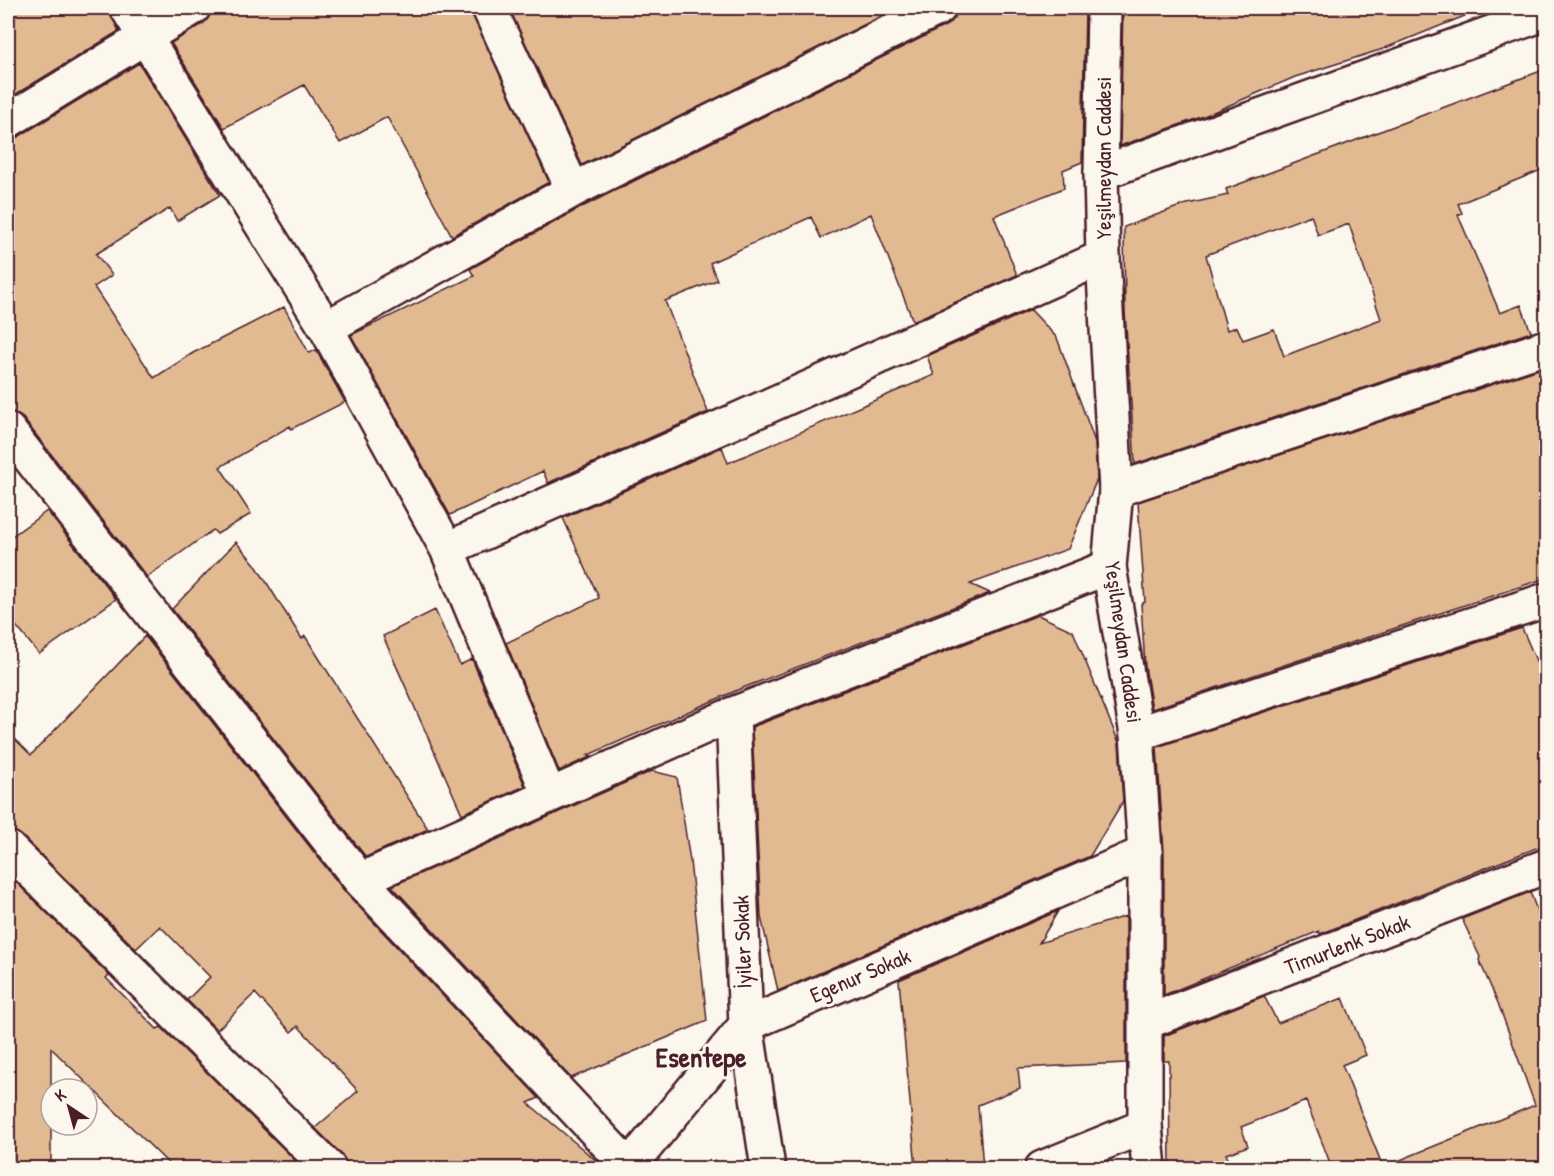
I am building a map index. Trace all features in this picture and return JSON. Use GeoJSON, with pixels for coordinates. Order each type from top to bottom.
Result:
{"type":"FeatureCollection","features":[{"type":"Feature","properties":{"kind":"street"},"geometry":{"type":"LineString","coordinates":[[127,8],[326,328],[447,549],[549,795]]}},
{"type":"Feature","properties":{"kind":"street"},"geometry":{"type":"LineString","coordinates":[[8,121],[193,8]]}},
{"type":"Feature","properties":{"kind":"street"},"geometry":{"type":"LineString","coordinates":[[489,8],[573,190]]}},
{"type":"Feature","properties":{"kind":"street"},"geometry":{"type":"LineString","coordinates":[[326,328],[573,190],[939,8]]}},
{"type":"Feature","properties":{"kind":"street","name":"Yeşilmeydan Caddesi"},"geometry":{"type":"LineString","coordinates":[[1104,8],[1101,173],[1103,257],[1116,490],[1110,567],[1137,734],[1145,853],[1147,1022],[1144,1126],[1149,1168]]}},
{"type":"Feature","properties":{"kind":"street"},"geometry":{"type":"LineString","coordinates":[[1101,173],[1546,13]]}},
{"type":"Feature","properties":{"kind":"street"},"geometry":{"type":"LineString","coordinates":[[447,549],[1103,257]]}},
{"type":"Feature","properties":{"kind":"street"},"geometry":{"type":"LineString","coordinates":[[1116,490],[1546,347]]}},
{"type":"Feature","properties":{"kind":"street"},"geometry":{"type":"LineString","coordinates":[[8,430],[360,880],[628,1168]]}},
{"type":"Feature","properties":{"kind":"street"},"geometry":{"type":"LineString","coordinates":[[360,880],[733,714],[1110,567]]}},
{"type":"Feature","properties":{"kind":"street"},"geometry":{"type":"LineString","coordinates":[[1137,734],[1546,600]]}},
{"type":"Feature","properties":{"kind":"street","name":"İyiler Sokak"},"geometry":{"type":"LineString","coordinates":[[733,714],[746,1024],[768,1168]]}},
{"type":"Feature","properties":{"kind":"street"},"geometry":{"type":"LineString","coordinates":[[8,848],[329,1168]]}},
{"type":"Feature","properties":{"kind":"street","name":"Egenur Sokak"},"geometry":{"type":"LineString","coordinates":[[628,1168],[746,1024],[1145,853]]}},
{"type":"Feature","properties":{"kind":"street","name":"Timurlenk Sokak"},"geometry":{"type":"LineString","coordinates":[[1147,1022],[1546,866]]}},
{"type":"Feature","properties":{"kind":"street"},"geometry":{"type":"LineString","coordinates":[[1042,1168],[1144,1126]]}},
{"type":"Feature","properties":{"kind":"building"},"geometry":{"type":"Polygon","coordinates":[[[8,8],[108,8],[119,31],[8,99],[8,8]]]}},
{"type":"Feature","properties":{"kind":"building"},"geometry":{"type":"Polygon","coordinates":[[[212,8],[470,8],[549,182],[452,236],[387,117],[340,143],[304,85],[224,128],[171,43],[203,24],[212,8]]]}},
{"type":"Feature","properties":{"kind":"building"},"geometry":{"type":"Polygon","coordinates":[[[509,8],[898,8],[582,165],[509,8]]]}},
{"type":"Feature","properties":{"kind":"building"},"geometry":{"type":"Polygon","coordinates":[[[957,8],[1085,8],[1082,162],[1063,170],[1064,188],[994,216],[1017,275],[913,321],[871,214],[821,238],[811,217],[710,263],[717,280],[665,301],[708,412],[548,483],[543,471],[450,515],[351,335],[474,276],[470,269],[582,207],[947,25],[955,18],[957,8]]]}},
{"type":"Feature","properties":{"kind":"building"},"geometry":{"type":"Polygon","coordinates":[[[1123,8],[1482,9],[1383,49],[1295,77],[1204,116],[1120,146],[1123,8]]]}},
{"type":"Feature","properties":{"kind":"building"},"geometry":{"type":"Polygon","coordinates":[[[139,63],[220,195],[177,221],[170,208],[96,254],[112,275],[94,287],[154,378],[193,353],[284,307],[309,353],[316,350],[345,402],[291,429],[290,426],[220,467],[251,514],[217,534],[213,530],[147,577],[23,418],[8,409],[8,140],[18,137],[139,63]]]}},
{"type":"Feature","properties":{"kind":"building"},"geometry":{"type":"Polygon","coordinates":[[[1546,69],[1546,168],[1458,204],[1462,213],[1458,215],[1500,313],[1521,305],[1531,332],[1135,464],[1125,311],[1124,227],[1183,205],[1228,195],[1226,189],[1546,69]],[[1311,215],[1206,255],[1227,330],[1237,327],[1243,340],[1274,329],[1284,356],[1381,319],[1349,224],[1318,235],[1311,215]]]}},
{"type":"Feature","properties":{"kind":"building"},"geometry":{"type":"Polygon","coordinates":[[[1031,310],[1057,338],[1095,442],[1097,479],[1068,549],[970,584],[990,593],[740,689],[588,755],[592,756],[559,771],[506,643],[599,598],[563,518],[722,447],[728,463],[934,375],[927,356],[1031,310]]]}},
{"type":"Feature","properties":{"kind":"building"},"geometry":{"type":"Polygon","coordinates":[[[1545,367],[1546,578],[1152,709],[1145,666],[1141,604],[1145,602],[1138,502],[1545,367]]]}},
{"type":"Feature","properties":{"kind":"building"},"geometry":{"type":"Polygon","coordinates":[[[47,511],[116,599],[39,654],[8,616],[8,539],[47,511]]]}},
{"type":"Feature","properties":{"kind":"building"},"geometry":{"type":"Polygon","coordinates":[[[236,542],[255,564],[302,639],[305,636],[428,829],[366,857],[172,609],[236,542]]]}},
{"type":"Feature","properties":{"kind":"building"},"geometry":{"type":"Polygon","coordinates":[[[435,610],[460,665],[472,659],[525,786],[462,814],[383,636],[435,610]]]}},
{"type":"Feature","properties":{"kind":"building"},"geometry":{"type":"Polygon","coordinates":[[[1038,615],[1073,631],[1119,743],[1123,801],[1090,856],[778,991],[761,917],[752,727],[1038,615]]]}},
{"type":"Feature","properties":{"kind":"building"},"geometry":{"type":"Polygon","coordinates":[[[1522,628],[1546,684],[1546,844],[1320,934],[1319,931],[1164,995],[1164,852],[1157,747],[1522,628]]]}},
{"type":"Feature","properties":{"kind":"building"},"geometry":{"type":"Polygon","coordinates":[[[145,636],[346,893],[539,1098],[528,1103],[605,1168],[347,1168],[342,1155],[315,1128],[358,1091],[298,1026],[291,1032],[255,993],[217,1030],[187,1000],[210,977],[160,926],[136,949],[21,835],[8,830],[8,732],[31,755],[145,636]]]}},
{"type":"Feature","properties":{"kind":"building"},"geometry":{"type":"Polygon","coordinates":[[[652,771],[677,777],[690,861],[707,1021],[571,1078],[392,886],[652,771]]]}},
{"type":"Feature","properties":{"kind":"building"},"geometry":{"type":"Polygon","coordinates":[[[8,874],[109,975],[106,978],[157,1029],[161,1027],[303,1168],[173,1168],[99,1095],[99,1077],[80,1077],[51,1048],[51,1077],[39,1077],[39,1137],[51,1137],[51,1168],[8,1168],[8,874]]]}},
{"type":"Feature","properties":{"kind":"building"},"geometry":{"type":"Polygon","coordinates":[[[1530,892],[1546,934],[1546,1168],[1332,1168],[1306,1101],[1241,1127],[1248,1146],[1226,1154],[1232,1168],[1170,1168],[1169,1061],[1164,1061],[1164,1036],[1264,996],[1278,1023],[1343,998],[1366,1055],[1342,1065],[1383,1167],[1535,1105],[1498,1003],[1479,960],[1480,957],[1462,919],[1530,892]]]}},
{"type":"Feature","properties":{"kind":"building"},"geometry":{"type":"Polygon","coordinates":[[[1058,911],[1039,943],[1126,916],[1126,1063],[1018,1068],[1020,1088],[978,1105],[983,1168],[916,1168],[899,980],[1058,911]]]}},
{"type":"Feature","properties":{"kind":"district","name":"Esentepe"},"geometry":{"type":"Point","coordinates":[701,1057]}}]}
